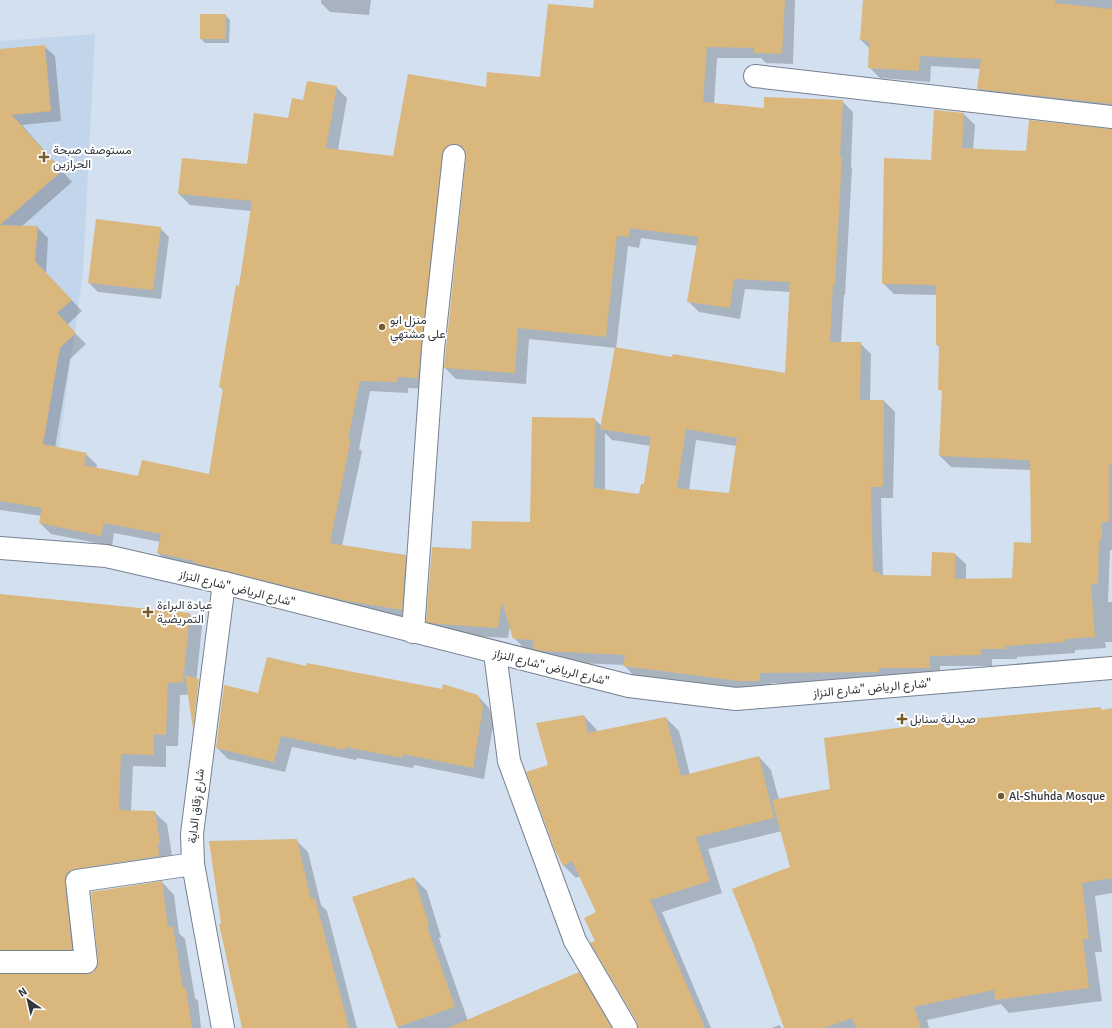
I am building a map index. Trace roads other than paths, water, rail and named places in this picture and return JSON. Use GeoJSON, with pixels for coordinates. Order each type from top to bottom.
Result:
{"type":"FeatureCollection","features":[{"type":"Feature","properties":{"kind":"street"},"geometry":{"type":"LineString","coordinates":[[755,76],[1112,117]]}},
{"type":"Feature","properties":{"kind":"street"},"geometry":{"type":"LineString","coordinates":[[413,632],[433,349],[454,156]]}},
{"type":"Feature","properties":{"kind":"street","name":"شارع الرياض \"شارع النزاز\""},"geometry":{"type":"LineString","coordinates":[[0,548],[106,556],[224,583],[629,686],[736,699],[1112,668]]}},
{"type":"Feature","properties":{"kind":"street","name":"شارع زقاق الداية"},"geometry":{"type":"LineString","coordinates":[[223,1028],[193,864],[192,834],[224,583]]}},
{"type":"Feature","properties":{"kind":"street"},"geometry":{"type":"LineString","coordinates":[[495,653],[509,761],[575,941],[626,1028]]}},
{"type":"Feature","properties":{"kind":"street"},"geometry":{"type":"LineString","coordinates":[[0,962],[86,962],[77,882],[193,864]]}},
{"type":"Feature","properties":{"kind":"place","name":"مستوصف صبحة الحرازين"},"geometry":{"type":"Point","coordinates":[44,157]}},
{"type":"Feature","properties":{"kind":"place","name":"منزل ابو على مشتهي"},"geometry":{"type":"Point","coordinates":[382,327]}},
{"type":"Feature","properties":{"kind":"place","name":"عيادة البراءة التمريضية"},"geometry":{"type":"Point","coordinates":[148,612]}},
{"type":"Feature","properties":{"kind":"place","name":"صيدلية سنابل"},"geometry":{"type":"Point","coordinates":[902,719]}},
{"type":"Feature","properties":{"kind":"place","name":"Al-Shuhda Mosque"},"geometry":{"type":"Point","coordinates":[1001,796]}}]}
